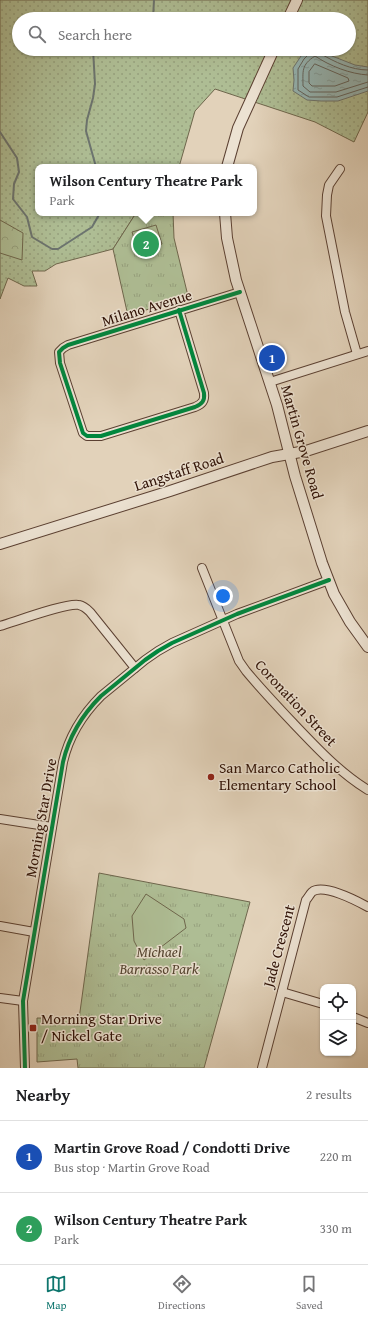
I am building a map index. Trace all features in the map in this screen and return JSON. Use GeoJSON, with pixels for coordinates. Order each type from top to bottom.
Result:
{"type":"FeatureCollection","features":[{"type":"Feature","properties":{"kind":"street"},"geometry":{"type":"LineString","coordinates":[[291,12],[297,0]]}},
{"type":"Feature","properties":{"kind":"street"},"geometry":{"type":"LineString","coordinates":[[228,164],[238,128],[270,56]]}},
{"type":"Feature","properties":{"kind":"street"},"geometry":{"type":"LineString","coordinates":[[340,168],[330,185],[327,195],[326,216],[345,312],[358,354]]}},
{"type":"Feature","properties":{"kind":"street","name":"Martin Grove Road"},"geometry":{"type":"LineString","coordinates":[[225,216],[229,249],[240,292],[270,382],[304,505],[322,563],[334,594],[350,622],[368,647]]}},
{"type":"Feature","properties":{"kind":"street","name":"Milano Avenue"},"geometry":{"type":"LineString","coordinates":[[179,310],[204,393],[204,399],[201,404],[195,408],[101,436],[87,436],[82,433],[60,363],[59,352],[63,348],[179,310],[240,292]]}},
{"type":"Feature","properties":{"kind":"street"},"geometry":{"type":"LineString","coordinates":[[270,382],[368,351]]}},
{"type":"Feature","properties":{"kind":"street","name":"Langstaff Road"},"geometry":{"type":"LineString","coordinates":[[0,544],[170,491],[272,457],[306,451],[368,431]]}},
{"type":"Feature","properties":{"kind":"street","name":"Coronation Street"},"geometry":{"type":"LineString","coordinates":[[202,568],[239,661],[249,676],[316,748],[342,772],[368,790]]}},
{"type":"Feature","properties":{"kind":"street","name":"Morning Star Drive"},"geometry":{"type":"LineString","coordinates":[[25,1068],[23,1001],[63,762],[72,735],[79,721],[93,704],[158,650],[237,614],[329,580]]}},
{"type":"Feature","properties":{"kind":"street"},"geometry":{"type":"LineString","coordinates":[[0,626],[63,607],[79,605],[90,612],[135,668]]}},
{"type":"Feature","properties":{"kind":"street"},"geometry":{"type":"LineString","coordinates":[[0,819],[52,827]]}},
{"type":"Feature","properties":{"kind":"street","name":"Jade Crescent"},"geometry":{"type":"LineString","coordinates":[[262,1068],[306,900],[312,892],[320,889],[348,897],[368,907]]}},
{"type":"Feature","properties":{"kind":"street"},"geometry":{"type":"LineString","coordinates":[[0,926],[34,932]]}},
{"type":"Feature","properties":{"kind":"street"},"geometry":{"type":"LineString","coordinates":[[282,992],[320,1003]]}},
{"type":"Feature","properties":{"kind":"street"},"geometry":{"type":"LineString","coordinates":[[0,998],[23,1001]]}},
{"type":"Feature","properties":{"kind":"street"},"geometry":{"type":"LineString","coordinates":[[356,1017],[368,1023]]}},
{"type":"Feature","properties":{"kind":"green space"},"geometry":{"type":"Polygon","coordinates":[[[0,0],[368,0],[368,112],[354,142],[315,122],[215,89],[195,111],[180,164],[35,164],[35,216],[134,216],[113,249],[56,264],[45,271],[32,271],[37,286],[24,286],[8,278],[0,299],[0,0]]]}},
{"type":"Feature","properties":{"kind":"green space"},"geometry":{"type":"Polygon","coordinates":[[[134,216],[173,216],[174,238],[188,296],[128,316],[113,249],[134,216]]]}},
{"type":"Feature","properties":{"kind":"green space"},"geometry":{"type":"Polygon","coordinates":[[[0,220],[23,233],[22,260],[0,253],[0,220]]]}},
{"type":"Feature","properties":{"kind":"green space"},"geometry":{"type":"Polygon","coordinates":[[[156,225],[162,244],[138,251],[132,232],[156,225]]]}},
{"type":"Feature","properties":{"kind":"green space","name":"Michael Barrasso Park"},"geometry":{"type":"Polygon","coordinates":[[[99,873],[250,902],[204,1068],[78,1068],[77,1059],[37,1062],[37,1018],[79,1019],[99,873]]]}},
{"type":"Feature","properties":{"kind":"green space"},"geometry":{"type":"Polygon","coordinates":[[[146,894],[184,919],[186,928],[144,960],[134,941],[132,916],[146,894]]]}},
{"type":"Feature","properties":{"kind":"water"},"geometry":{"type":"Polygon","coordinates":[[[301,56],[332,56],[355,65],[368,67],[368,91],[338,101],[307,100],[293,91],[293,68],[301,56]]]}},
{"type":"Feature","properties":{"kind":"waterway"},"geometry":{"type":"LineString","coordinates":[[153,12],[154,0]]}},
{"type":"Feature","properties":{"kind":"waterway"},"geometry":{"type":"LineString","coordinates":[[93,56],[95,84],[86,131],[95,164]]}},
{"type":"Feature","properties":{"kind":"waterway"},"geometry":{"type":"LineString","coordinates":[[0,132],[17,158],[19,172],[14,184],[13,199],[27,217],[32,237],[52,249],[58,249],[92,227],[98,216]]}},
{"type":"Feature","properties":{"kind":"cycle path"},"geometry":{"type":"LineString","coordinates":[[179,310],[204,393],[204,398],[200,405],[101,436],[87,436],[83,433],[60,363],[59,352],[63,348],[68,345],[240,292]]}},
{"type":"Feature","properties":{"kind":"cycle path"},"geometry":{"type":"LineString","coordinates":[[25,1068],[23,1001],[63,762],[69,743],[77,726],[101,696],[158,651],[172,643],[237,614],[329,580]]}},
{"type":"Feature","properties":{"kind":"place","name":"Wilson Century Theatre Park"},"geometry":{"type":"Point","coordinates":[146,244]}},
{"type":"Feature","properties":{"kind":"place","name":"Martin Grove Road / Condotti Drive"},"geometry":{"type":"Point","coordinates":[272,358]}},
{"type":"Feature","properties":{"kind":"place","name":"San Marco Catholic Elementary School"},"geometry":{"type":"Point","coordinates":[211,777]}},
{"type":"Feature","properties":{"kind":"place","name":"Morning Star Drive / Nickel Gate"},"geometry":{"type":"Point","coordinates":[33,1028]}}]}
